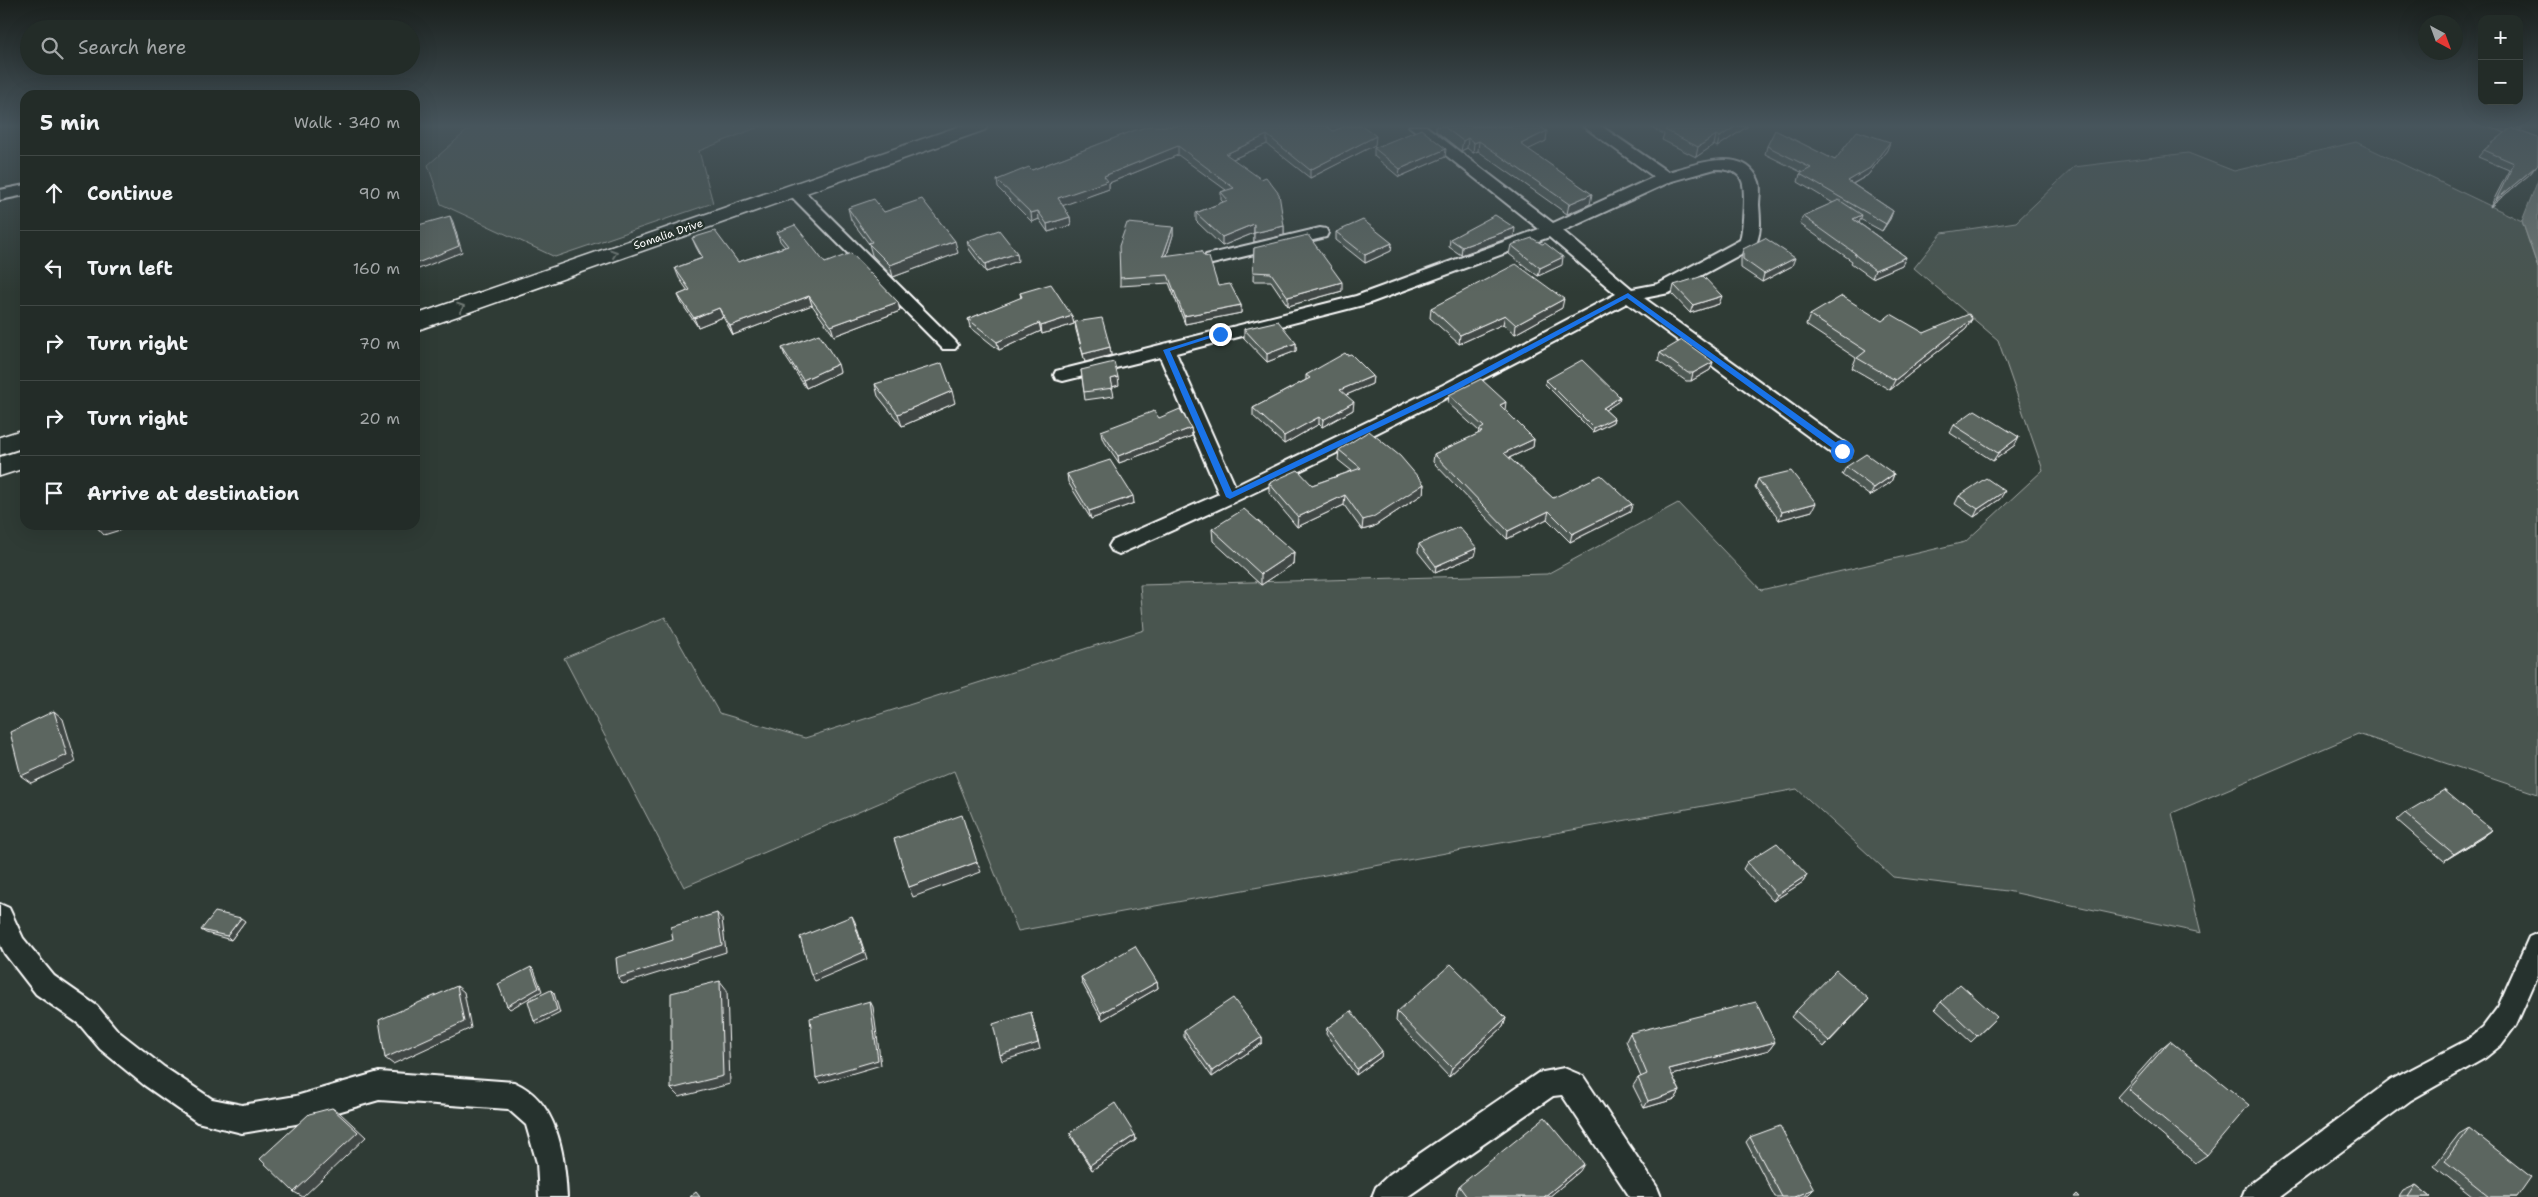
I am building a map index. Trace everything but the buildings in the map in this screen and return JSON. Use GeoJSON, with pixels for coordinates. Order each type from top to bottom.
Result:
{"type":"FeatureCollection","features":[{"type":"Feature","properties":{"kind":"main road","name":"Somalia Drive"},"geometry":{"type":"LineString","coordinates":[[420,304],[772,182]]}},
{"type":"Feature","properties":{"kind":"main road","name":"Somalia Drive"},"geometry":{"type":"LineString","coordinates":[[420,321],[817,182]]}},
{"type":"Feature","properties":{"kind":"main road"},"geometry":{"type":"LineString","coordinates":[[0,446],[20,440]]}},
{"type":"Feature","properties":{"kind":"main road"},"geometry":{"type":"LineString","coordinates":[[0,467],[20,460]]}},
{"type":"Feature","properties":{"kind":"street"},"geometry":{"type":"LineString","coordinates":[[1489,182],[1551,230],[1628,295],[1842,451]]}},
{"type":"Feature","properties":{"kind":"street"},"geometry":{"type":"LineString","coordinates":[[1063,375],[1361,300],[1551,230],[1657,182]]}},
{"type":"Feature","properties":{"kind":"street"},"geometry":{"type":"LineString","coordinates":[[1119,546],[1230,497],[1450,390],[1628,295],[1663,289],[1748,243],[1753,229],[1750,198],[1752,182]]}},
{"type":"Feature","properties":{"kind":"street"},"geometry":{"type":"LineString","coordinates":[[794,190],[949,345]]}},
{"type":"Feature","properties":{"kind":"street"},"geometry":{"type":"LineString","coordinates":[[0,195],[20,191]]}},
{"type":"Feature","properties":{"kind":"street"},"geometry":{"type":"LineString","coordinates":[[1212,259],[1320,233]]}},
{"type":"Feature","properties":{"kind":"street"},"geometry":{"type":"LineString","coordinates":[[1166,350],[1230,497]]}},
{"type":"Feature","properties":{"kind":"street"},"geometry":{"type":"LineString","coordinates":[[0,916],[14,946],[45,986],[88,1015],[109,1040],[154,1076],[207,1112],[242,1119],[296,1110],[380,1086],[514,1096],[537,1117],[551,1163],[553,1197]]}},
{"type":"Feature","properties":{"kind":"street"},"geometry":{"type":"LineString","coordinates":[[2256,1197],[2401,1090],[2476,1049],[2492,1036],[2507,1016],[2538,944]]}},
{"type":"Feature","properties":{"kind":"street"},"geometry":{"type":"LineString","coordinates":[[1386,1197],[1400,1184],[1548,1083],[1564,1081],[1573,1086],[1647,1197]]}},
{"type":"Feature","properties":{"kind":"shaded area"},"geometry":{"type":"Polygon","coordinates":[[[434,182],[707,182],[713,203],[555,257],[441,204],[434,182]]]}},
{"type":"Feature","properties":{"kind":"shaded area"},"geometry":{"type":"Polygon","coordinates":[[[2058,182],[2440,182],[2522,221],[2538,268],[2538,794],[2358,734],[2172,813],[2201,933],[2007,891],[1893,877],[1797,789],[1018,931],[954,771],[684,887],[564,658],[665,617],[719,713],[805,738],[1144,630],[1140,585],[1547,574],[1678,503],[1761,590],[1965,542],[2043,470],[1998,340],[1914,268],[1942,233],[2016,222],[2058,182]]]}},
{"type":"Feature","properties":{"kind":"shaded area"},"geometry":{"type":"Polygon","coordinates":[[[2538,182],[2538,268],[2522,221],[2538,182]]]}},
{"type":"Feature","properties":{"kind":"route"},"geometry":{"type":"LineString","coordinates":[[1220,334],[1166,350],[1230,497],[1450,390],[1628,295],[1842,451]]}}]}
